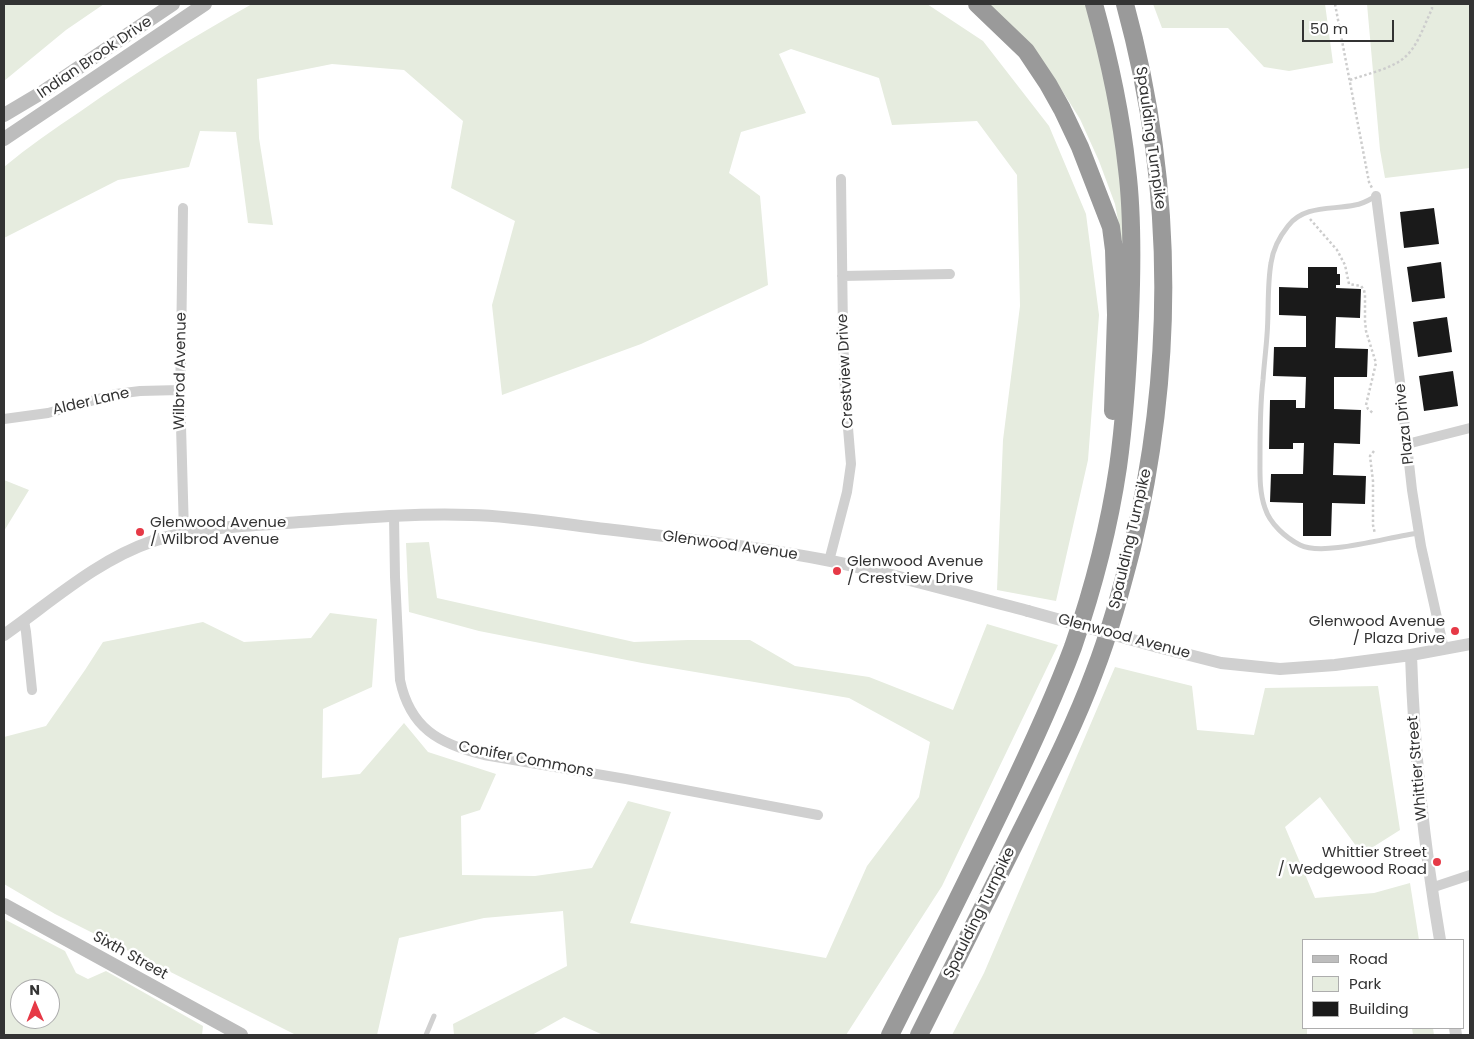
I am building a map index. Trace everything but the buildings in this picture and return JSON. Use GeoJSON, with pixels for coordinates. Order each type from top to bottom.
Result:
{"type":"FeatureCollection","features":[{"type":"Feature","properties":{"kind":"highway"},"geometry":{"type":"LineString","coordinates":[[977,4],[1026,51],[1048,84],[1080,147],[1110,227],[1114,250],[1116,315],[1113,422],[1119,456]]}},
{"type":"Feature","properties":{"kind":"highway","name":"Spaulding Turnpike"},"geometry":{"type":"LineString","coordinates":[[890,1035],[985,845],[1045,718],[1073,646],[1107,526],[1119,456],[1125,405],[1132,278],[1132,234],[1128,170],[1108,55],[1094,4]]}},
{"type":"Feature","properties":{"kind":"highway","name":"Spaulding Turnpike"},"geometry":{"type":"LineString","coordinates":[[919,1035],[1078,713],[1095,672],[1116,608],[1138,522],[1159,389],[1164,256],[1157,168],[1151,123],[1142,70],[1125,4]]}},
{"type":"Feature","properties":{"kind":"main road","name":"Indian Brook Drive"},"geometry":{"type":"LineString","coordinates":[[4,115],[173,4]]}},
{"type":"Feature","properties":{"kind":"main road","name":"Indian Brook Drive"},"geometry":{"type":"LineString","coordinates":[[4,139],[205,4]]}},
{"type":"Feature","properties":{"kind":"main road","name":"Sixth Street"},"geometry":{"type":"LineString","coordinates":[[4,905],[241,1035]]}},
{"type":"Feature","properties":{"kind":"street","name":"Crestview Drive"},"geometry":{"type":"LineString","coordinates":[[829,561],[848,485],[851,464],[845,392],[841,179]]}},
{"type":"Feature","properties":{"kind":"street","name":"Plaza Drive"},"geometry":{"type":"LineString","coordinates":[[1376,196],[1412,490],[1427,574],[1444,649]]}},
{"type":"Feature","properties":{"kind":"street","name":"Wilbrod Avenue"},"geometry":{"type":"LineString","coordinates":[[183,208],[180,390],[184,533]]}},
{"type":"Feature","properties":{"kind":"street"},"geometry":{"type":"LineString","coordinates":[[842,276],[950,274]]}},
{"type":"Feature","properties":{"kind":"street","name":"Alder Lane"},"geometry":{"type":"LineString","coordinates":[[4,419],[48,413],[116,394],[180,390]]}},
{"type":"Feature","properties":{"kind":"street"},"geometry":{"type":"LineString","coordinates":[[1407,444],[1470,428]]}},
{"type":"Feature","properties":{"kind":"street","name":"Glenwood Avenue"},"geometry":{"type":"LineString","coordinates":[[4,635],[88,574],[120,555],[152,542],[184,533],[227,528],[394,516],[473,515],[513,518],[688,540],[829,561],[915,581],[1221,663],[1280,668],[1336,665],[1410,655],[1470,644]]}},
{"type":"Feature","properties":{"kind":"street","name":"Conifer Commons"},"geometry":{"type":"LineString","coordinates":[[394,516],[400,680],[408,707],[416,718],[436,737],[463,750],[484,755],[818,815]]}},
{"type":"Feature","properties":{"kind":"street"},"geometry":{"type":"LineString","coordinates":[[24,621],[32,690]]}},
{"type":"Feature","properties":{"kind":"street","name":"Whittier Street"},"geometry":{"type":"LineString","coordinates":[[1410,655],[1420,804],[1440,939]]}},
{"type":"Feature","properties":{"kind":"street"},"geometry":{"type":"LineString","coordinates":[[1431,888],[1470,876]]}},
{"type":"Feature","properties":{"kind":"lane"},"geometry":{"type":"LineString","coordinates":[[1376,196],[1355,206],[1331,208],[1300,215],[1281,236],[1274,250],[1271,263],[1260,424],[1260,485],[1266,510],[1281,532],[1302,546],[1314,549],[1347,546],[1420,533]]}},
{"type":"Feature","properties":{"kind":"lane"},"geometry":{"type":"LineString","coordinates":[[426,1035],[434,1016]]}},
{"type":"Feature","properties":{"kind":"path"},"geometry":{"type":"LineString","coordinates":[[1335,4],[1369,182],[1376,196]]}},
{"type":"Feature","properties":{"kind":"path"},"geometry":{"type":"LineString","coordinates":[[1350,80],[1394,64],[1404,58],[1417,41],[1432,9],[1432,4]]}},
{"type":"Feature","properties":{"kind":"path"},"geometry":{"type":"LineString","coordinates":[[1305,213],[1337,250],[1345,265],[1350,284],[1360,286],[1366,295],[1366,332],[1376,363],[1366,405],[1374,414]]}},
{"type":"Feature","properties":{"kind":"path"},"geometry":{"type":"LineString","coordinates":[[1373,525],[1374,487],[1370,456],[1374,450]]}},
{"type":"Feature","properties":{"kind":"green space"},"geometry":{"type":"Polygon","coordinates":[[[4,4],[104,4],[66,30],[4,81],[4,4]]]}},
{"type":"Feature","properties":{"kind":"green space"},"geometry":{"type":"Polygon","coordinates":[[[252,4],[927,4],[983,41],[1049,126],[1086,214],[1099,315],[1088,460],[1056,601],[997,590],[1003,440],[1020,306],[1017,175],[977,121],[892,125],[879,78],[791,49],[779,54],[806,113],[741,132],[729,173],[760,196],[768,285],[641,344],[502,395],[492,305],[515,221],[451,188],[463,121],[404,70],[332,64],[257,79],[259,138],[273,225],[248,223],[236,132],[200,131],[189,167],[118,180],[4,238],[4,167],[41,138],[123,82],[186,42],[252,4]]]}},
{"type":"Feature","properties":{"kind":"green space"},"geometry":{"type":"Polygon","coordinates":[[[984,4],[1087,4],[1102,62],[1115,132],[1126,241],[1122,242],[1115,204],[1099,161],[1080,119],[1051,73],[984,4]]]}},
{"type":"Feature","properties":{"kind":"green space"},"geometry":{"type":"Polygon","coordinates":[[[1153,4],[1325,4],[1333,63],[1289,71],[1264,67],[1228,28],[1162,28],[1153,4]]]}},
{"type":"Feature","properties":{"kind":"green space"},"geometry":{"type":"Polygon","coordinates":[[[1367,4],[1470,4],[1470,168],[1385,178],[1380,150],[1367,4]]]}},
{"type":"Feature","properties":{"kind":"green space"},"geometry":{"type":"Polygon","coordinates":[[[4,480],[29,490],[4,531],[4,480]]]}},
{"type":"Feature","properties":{"kind":"green space"},"geometry":{"type":"Polygon","coordinates":[[[429,542],[437,598],[634,642],[750,640],[795,666],[869,677],[953,710],[987,624],[1058,645],[942,886],[846,1035],[603,1035],[564,1017],[532,1035],[454,1035],[453,1024],[567,966],[563,911],[484,918],[399,938],[377,1035],[296,1035],[55,914],[4,884],[4,737],[46,726],[103,642],[203,622],[244,642],[311,638],[330,613],[377,619],[372,687],[323,709],[322,778],[360,774],[404,723],[428,752],[496,774],[480,810],[461,816],[462,875],[535,876],[592,868],[628,801],[671,812],[630,923],[826,958],[867,866],[919,797],[930,742],[849,698],[642,663],[479,631],[409,612],[406,543],[429,542]]]}},
{"type":"Feature","properties":{"kind":"green space"},"geometry":{"type":"Polygon","coordinates":[[[1115,667],[1192,686],[1197,730],[1254,735],[1265,688],[1378,686],[1400,830],[1362,854],[1320,797],[1285,827],[1315,898],[1374,893],[1410,883],[1419,939],[1302,939],[1302,1029],[1307,1029],[1307,1035],[952,1035],[984,973],[1115,667]]]}},
{"type":"Feature","properties":{"kind":"green space"},"geometry":{"type":"Polygon","coordinates":[[[4,919],[65,951],[76,973],[88,979],[106,971],[203,1026],[202,1035],[4,1035],[4,919]]]}},
{"type":"Feature","properties":{"kind":"green space"},"geometry":{"type":"Polygon","coordinates":[[[1412,1029],[1433,1029],[1434,1035],[1413,1035],[1412,1029]]]}},
{"type":"Feature","properties":{"kind":"place","name":"Glenwood Avenue / Wilbrod Avenue"},"geometry":{"type":"Point","coordinates":[140,532]}},
{"type":"Feature","properties":{"kind":"place","name":"Glenwood Avenue / Crestview Drive"},"geometry":{"type":"Point","coordinates":[837,571]}},
{"type":"Feature","properties":{"kind":"place","name":"Glenwood Avenue / Plaza Drive"},"geometry":{"type":"Point","coordinates":[1455,631]}},
{"type":"Feature","properties":{"kind":"place","name":"Whittier Street / Wedgewood Road"},"geometry":{"type":"Point","coordinates":[1437,862]}}]}
